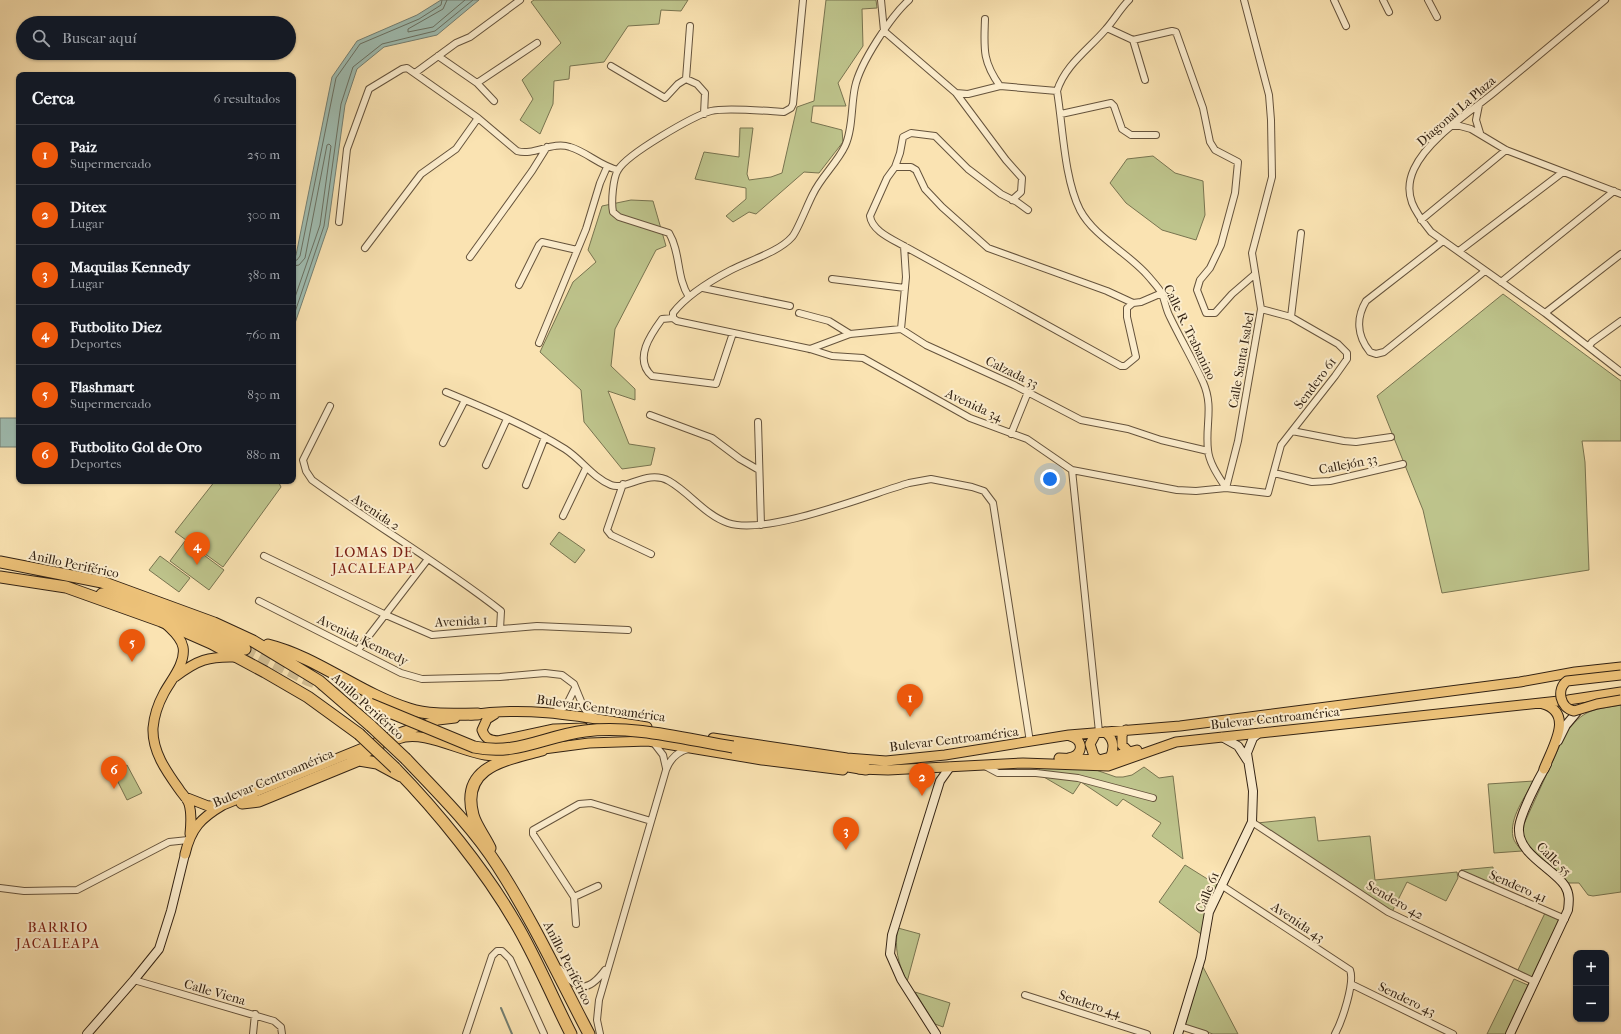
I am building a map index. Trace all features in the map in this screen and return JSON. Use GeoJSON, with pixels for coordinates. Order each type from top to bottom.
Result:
{"type":"FeatureCollection","features":[{"type":"Feature","properties":{"kind":"highway","name":"Anillo Periférico"},"geometry":{"type":"LineString","coordinates":[[0,562],[102,582],[167,604],[253,641],[319,681],[371,726],[406,759],[459,814],[497,865],[537,931],[589,1034]]}},
{"type":"Feature","properties":{"kind":"highway","name":"Anillo Periférico"},"geometry":{"type":"LineString","coordinates":[[0,577],[66,587],[161,620],[242,653],[308,696],[359,734],[406,779],[478,867],[516,922],[571,1034]]}},
{"type":"Feature","properties":{"kind":"highway"},"geometry":{"type":"LineString","coordinates":[[66,587],[128,598],[156,608],[205,630],[242,653]]}},
{"type":"Feature","properties":{"kind":"highway"},"geometry":{"type":"LineString","coordinates":[[253,641],[292,654],[376,696],[408,709],[429,714],[478,714]]}},
{"type":"Feature","properties":{"kind":"highway"},"geometry":{"type":"LineString","coordinates":[[370,704],[474,747],[492,750],[513,748],[583,731],[617,729],[866,769]]}},
{"type":"Feature","properties":{"kind":"highway"},"geometry":{"type":"LineString","coordinates":[[497,865],[474,817],[471,805],[475,782],[481,773],[491,766],[542,750]]}},
{"type":"Feature","properties":{"kind":"highway"},"geometry":{"type":"LineString","coordinates":[[242,803],[259,801],[359,760],[377,763],[406,779]]}},
{"type":"Feature","properties":{"kind":"main road"},"geometry":{"type":"LineString","coordinates":[[161,620],[180,638],[183,646],[182,662],[163,694],[154,720],[153,736],[155,748],[185,798],[190,812],[189,837],[185,854]]}},
{"type":"Feature","properties":{"kind":"main road"},"geometry":{"type":"LineString","coordinates":[[171,681],[192,664],[204,659],[242,653]]}},
{"type":"Feature","properties":{"kind":"main road","name":"Bulevar Centroamérica"},"geometry":{"type":"LineString","coordinates":[[189,837],[199,823],[223,805],[402,732],[438,720],[478,714],[528,711],[554,712],[798,751],[847,758],[886,760],[945,755],[1069,735],[1180,726],[1520,682],[1575,672],[1621,667]]}},
{"type":"Feature","properties":{"kind":"main road"},"geometry":{"type":"LineString","coordinates":[[1621,676],[1567,681],[1562,685],[1560,690],[1561,698],[1565,706],[1571,711],[1577,712],[1597,704],[1621,700]]}},
{"type":"Feature","properties":{"kind":"main road","name":"Bulevar Centroamérica"},"geometry":{"type":"LineString","coordinates":[[185,854],[194,837],[209,820],[242,803],[405,736],[419,737],[484,755],[505,755],[596,742],[650,742],[839,770],[866,769],[881,771],[982,764],[1042,763],[1095,767],[1108,766],[1176,742],[1524,705],[1621,692]]}},
{"type":"Feature","properties":{"kind":"main road"},"geometry":{"type":"LineString","coordinates":[[1524,705],[1543,704],[1552,707],[1559,716],[1558,730],[1544,769]]}},
{"type":"Feature","properties":{"kind":"main road"},"geometry":{"type":"LineString","coordinates":[[496,713],[483,723],[482,730],[485,737],[489,740],[504,740],[554,729],[580,728],[627,735],[650,742]]}},
{"type":"Feature","properties":{"kind":"main road"},"geometry":{"type":"LineString","coordinates":[[1126,730],[1121,740],[1125,750],[1129,752]]}},
{"type":"Feature","properties":{"kind":"main road"},"geometry":{"type":"LineString","coordinates":[[1099,760],[1094,756],[1090,744],[1100,732],[1112,741],[1114,747],[1110,758]]}},
{"type":"Feature","properties":{"kind":"main road"},"geometry":{"type":"LineString","coordinates":[[1068,759],[1075,757],[1080,751],[1080,744],[1076,738],[1069,735]]}},
{"type":"Feature","properties":{"kind":"main road"},"geometry":{"type":"LineString","coordinates":[[947,767],[957,763],[989,759],[1099,760],[1159,743],[1176,742]]}},
{"type":"Feature","properties":{"kind":"main road"},"geometry":{"type":"LineString","coordinates":[[185,798],[208,806],[223,805]]}},
{"type":"Feature","properties":{"kind":"street"},"geometry":{"type":"LineString","coordinates":[[415,73],[456,43],[470,37],[520,0]]}},
{"type":"Feature","properties":{"kind":"street"},"geometry":{"type":"LineString","coordinates":[[689,297],[681,280],[674,242],[669,233],[619,217],[613,212],[611,203],[618,170],[634,155],[670,132],[711,111],[784,112],[791,108],[794,104],[803,0]]}},
{"type":"Feature","properties":{"kind":"street"},"geometry":{"type":"LineString","coordinates":[[881,0],[884,31],[956,93],[1006,160],[1022,178],[1021,192],[1012,200]]}},
{"type":"Feature","properties":{"kind":"street"},"geometry":{"type":"LineString","coordinates":[[733,333],[716,384],[652,376],[646,371],[644,358],[650,336],[662,319],[673,318],[673,313],[689,297],[730,270],[768,253],[792,237],[814,190],[845,146],[849,132],[855,85],[867,58],[901,7],[909,0]]}},
{"type":"Feature","properties":{"kind":"street"},"geometry":{"type":"LineString","coordinates":[[956,93],[968,94],[1000,86],[1057,91],[1059,84],[1073,62],[1107,28],[1119,10],[1129,0]]}},
{"type":"Feature","properties":{"kind":"street","name":"Calle Santa Isabel"},"geometry":{"type":"LineString","coordinates":[[1226,488],[1238,441],[1261,309],[1254,275],[1252,253],[1272,177],[1270,137],[1272,120],[1269,95],[1244,0]]}},
{"type":"Feature","properties":{"kind":"street"},"geometry":{"type":"LineString","coordinates":[[1334,0],[1346,26]]}},
{"type":"Feature","properties":{"kind":"street"},"geometry":{"type":"LineString","coordinates":[[1384,0],[1389,12]]}},
{"type":"Feature","properties":{"kind":"street"},"geometry":{"type":"LineString","coordinates":[[1428,0],[1437,17]]}},
{"type":"Feature","properties":{"kind":"street","name":"Diagonal La Plaza"},"geometry":{"type":"LineString","coordinates":[[1605,0],[1452,126],[1426,151],[1414,170],[1411,182],[1411,204],[1431,232],[1545,312],[1621,372]]}},
{"type":"Feature","properties":{"kind":"street"},"geometry":{"type":"LineString","coordinates":[[985,19],[983,48],[985,57],[1000,86]]}},
{"type":"Feature","properties":{"kind":"street"},"geometry":{"type":"LineString","coordinates":[[686,79],[690,26]]}},
{"type":"Feature","properties":{"kind":"street"},"geometry":{"type":"LineString","coordinates":[[1107,28],[1133,40],[1172,30],[1176,32],[1203,108],[1210,142],[1215,150],[1238,162],[1235,193],[1221,245],[1210,268],[1200,280],[1197,290],[1206,313],[1215,313],[1222,308],[1232,294],[1254,275]]}},
{"type":"Feature","properties":{"kind":"street"},"geometry":{"type":"LineString","coordinates":[[1133,40],[1144,80]]}},
{"type":"Feature","properties":{"kind":"street"},"geometry":{"type":"LineString","coordinates":[[476,83],[537,43]]}},
{"type":"Feature","properties":{"kind":"street"},"geometry":{"type":"LineString","coordinates":[[438,56],[476,83],[494,101]]}},
{"type":"Feature","properties":{"kind":"street"},"geometry":{"type":"LineString","coordinates":[[611,66],[665,98],[678,84],[686,79]]}},
{"type":"Feature","properties":{"kind":"street"},"geometry":{"type":"LineString","coordinates":[[339,222],[347,149],[369,89],[402,69],[407,68],[478,118],[517,151],[524,154],[546,147],[570,146],[607,168],[618,170]]}},
{"type":"Feature","properties":{"kind":"street"},"geometry":{"type":"LineString","coordinates":[[686,79],[697,84],[705,93],[704,114]]}},
{"type":"Feature","properties":{"kind":"street","name":"Calle R. Trabanino"},"geometry":{"type":"LineString","coordinates":[[1057,91],[1067,162],[1073,189],[1080,210],[1089,222],[1148,276],[1162,293],[1168,313],[1203,382],[1208,396],[1210,420],[1208,451],[1213,466],[1226,488]]}},
{"type":"Feature","properties":{"kind":"street"},"geometry":{"type":"LineString","coordinates":[[1061,114],[1111,103],[1114,106],[1122,129],[1131,135],[1156,135]]}},
{"type":"Feature","properties":{"kind":"street"},"geometry":{"type":"LineString","coordinates":[[1479,105],[1476,120],[1480,133]]}},
{"type":"Feature","properties":{"kind":"street"},"geometry":{"type":"LineString","coordinates":[[365,248],[422,174],[456,150],[478,118]]}},
{"type":"Feature","properties":{"kind":"street"},"geometry":{"type":"LineString","coordinates":[[1452,126],[1460,126],[1480,133],[1506,150],[1621,194]]}},
{"type":"Feature","properties":{"kind":"street"},"geometry":{"type":"LineString","coordinates":[[1028,210],[1001,194],[968,169],[935,136],[911,133],[903,137],[900,154],[895,167],[887,178],[870,216],[871,221],[878,231],[1121,366],[1125,366],[1136,357],[1127,317],[1127,308],[1133,303]]}},
{"type":"Feature","properties":{"kind":"street"},"geometry":{"type":"LineString","coordinates":[[470,257],[532,171],[546,147]]}},
{"type":"Feature","properties":{"kind":"street"},"geometry":{"type":"LineString","coordinates":[[1421,220],[1506,150]]}},
{"type":"Feature","properties":{"kind":"street"},"geometry":{"type":"LineString","coordinates":[[895,167],[911,167],[916,170],[925,189],[942,207],[988,248],[1107,291],[1133,303],[1141,302],[1162,293]]}},
{"type":"Feature","properties":{"kind":"street"},"geometry":{"type":"LineString","coordinates":[[539,343],[577,250],[607,168]]}},
{"type":"Feature","properties":{"kind":"street"},"geometry":{"type":"LineString","coordinates":[[1459,251],[1563,172]]}},
{"type":"Feature","properties":{"kind":"street"},"geometry":{"type":"LineString","coordinates":[[1501,282],[1614,191]]}},
{"type":"Feature","properties":{"kind":"street"},"geometry":{"type":"LineString","coordinates":[[1291,317],[1301,233]]}},
{"type":"Feature","properties":{"kind":"street"},"geometry":{"type":"LineString","coordinates":[[1443,241],[1366,301],[1360,311],[1358,320],[1360,331],[1370,352],[1376,354],[1384,352],[1485,271]]}},
{"type":"Feature","properties":{"kind":"street"},"geometry":{"type":"LineString","coordinates":[[519,285],[539,245],[542,242],[577,250]]}},
{"type":"Feature","properties":{"kind":"street"},"geometry":{"type":"LineString","coordinates":[[810,349],[850,334],[901,329],[905,288],[904,246]]}},
{"type":"Feature","properties":{"kind":"street"},"geometry":{"type":"LineString","coordinates":[[1545,312],[1621,254]]}},
{"type":"Feature","properties":{"kind":"street"},"geometry":{"type":"LineString","coordinates":[[832,279],[905,288]]}},
{"type":"Feature","properties":{"kind":"street"},"geometry":{"type":"LineString","coordinates":[[703,288],[790,306]]}},
{"type":"Feature","properties":{"kind":"street","name":"Sendero 61"},"geometry":{"type":"LineString","coordinates":[[1261,309],[1291,317],[1338,344],[1347,353],[1347,359],[1281,445],[1268,493]]}},
{"type":"Feature","properties":{"kind":"street"},"geometry":{"type":"LineString","coordinates":[[799,313],[830,321],[850,334]]}},
{"type":"Feature","properties":{"kind":"street","name":"Avenida 34"},"geometry":{"type":"LineString","coordinates":[[673,318],[677,321],[810,349],[832,356],[863,358],[970,418],[1027,439],[1072,470],[1177,490],[1196,491],[1226,488],[1268,493]]}},
{"type":"Feature","properties":{"kind":"street"},"geometry":{"type":"LineString","coordinates":[[1589,346],[1592,342],[1621,321]]}},
{"type":"Feature","properties":{"kind":"street","name":"Calzada 33"},"geometry":{"type":"LineString","coordinates":[[901,329],[926,345],[1028,392],[1081,420],[1128,429],[1161,440],[1208,451]]}},
{"type":"Feature","properties":{"kind":"street"},"geometry":{"type":"LineString","coordinates":[[446,392],[545,437],[569,451],[586,468],[604,482],[613,486],[650,477],[668,480],[717,518],[729,524],[761,525],[782,522],[910,483],[931,479],[951,482],[984,491],[993,503],[1030,742]]}},
{"type":"Feature","properties":{"kind":"street"},"geometry":{"type":"LineString","coordinates":[[1011,434],[1028,392]]}},
{"type":"Feature","properties":{"kind":"street"},"geometry":{"type":"LineString","coordinates":[[443,443],[465,400]]}},
{"type":"Feature","properties":{"kind":"street","name":"Avenida 2"},"geometry":{"type":"LineString","coordinates":[[330,406],[303,460],[306,471],[312,480],[344,504],[467,585],[501,611],[500,629]]}},
{"type":"Feature","properties":{"kind":"street"},"geometry":{"type":"LineString","coordinates":[[650,415],[712,438],[740,459],[759,470]]}},
{"type":"Feature","properties":{"kind":"street"},"geometry":{"type":"LineString","coordinates":[[486,465],[507,419]]}},
{"type":"Feature","properties":{"kind":"street"},"geometry":{"type":"LineString","coordinates":[[758,422],[761,525]]}},
{"type":"Feature","properties":{"kind":"street"},"geometry":{"type":"LineString","coordinates":[[1292,431],[1356,442],[1391,437]]}},
{"type":"Feature","properties":{"kind":"street"},"geometry":{"type":"LineString","coordinates":[[526,485],[545,437]]}},
{"type":"Feature","properties":{"kind":"street","name":"Callejón 33"},"geometry":{"type":"LineString","coordinates":[[1274,473],[1312,482],[1330,480],[1404,464]]}},
{"type":"Feature","properties":{"kind":"street"},"geometry":{"type":"LineString","coordinates":[[563,516],[586,468]]}},
{"type":"Feature","properties":{"kind":"street"},"geometry":{"type":"LineString","coordinates":[[1072,470],[1100,732]]}},
{"type":"Feature","properties":{"kind":"street"},"geometry":{"type":"LineString","coordinates":[[623,484],[607,530],[611,534],[651,554]]}},
{"type":"Feature","properties":{"kind":"street","name":"Avenida 1"},"geometry":{"type":"LineString","coordinates":[[264,556],[386,616],[432,635],[537,626],[628,630]]}},
{"type":"Feature","properties":{"kind":"street"},"geometry":{"type":"LineString","coordinates":[[358,650],[386,616],[428,559]]}},
{"type":"Feature","properties":{"kind":"street","name":"Avenida Kennedy"},"geometry":{"type":"LineString","coordinates":[[259,601],[401,673],[422,679],[500,677],[545,673],[567,678],[575,688],[588,714],[601,720]]}},
{"type":"Feature","properties":{"kind":"street"},"geometry":{"type":"LineString","coordinates":[[554,712],[566,706],[575,688]]}},
{"type":"Feature","properties":{"kind":"street","name":"Calle 55"},"geometry":{"type":"LineString","coordinates":[[1565,706],[1566,725]]}},
{"type":"Feature","properties":{"kind":"street","name":"Calle 55"},"geometry":{"type":"LineString","coordinates":[[1510,1034],[1565,919],[1569,901],[1566,887],[1523,846],[1519,837],[1519,823],[1566,725],[1577,712]]}},
{"type":"Feature","properties":{"kind":"street","name":"Calle 61"},"geometry":{"type":"LineString","coordinates":[[1179,1030],[1202,958],[1209,912],[1221,884],[1252,822],[1253,791],[1248,761],[1249,745],[1253,738],[1259,733]]}},
{"type":"Feature","properties":{"kind":"street","name":"Calle 61"},"geometry":{"type":"LineString","coordinates":[[1222,737],[1238,746],[1248,761]]}},
{"type":"Feature","properties":{"kind":"street"},"geometry":{"type":"LineString","coordinates":[[650,742],[663,755],[666,770]]}},
{"type":"Feature","properties":{"kind":"street"},"geometry":{"type":"LineString","coordinates":[[600,1034],[597,1010],[607,968],[666,770],[668,764],[677,754],[690,748]]}},
{"type":"Feature","properties":{"kind":"street"},"geometry":{"type":"LineString","coordinates":[[982,764],[998,773],[1036,773],[1078,778],[1153,798]]}},
{"type":"Feature","properties":{"kind":"street"},"geometry":{"type":"LineString","coordinates":[[936,1034],[901,980],[890,954],[892,935],[940,781],[947,767]]}},
{"type":"Feature","properties":{"kind":"street"},"geometry":{"type":"LineString","coordinates":[[933,768],[940,781]]}},
{"type":"Feature","properties":{"kind":"street"},"geometry":{"type":"LineString","coordinates":[[576,924],[574,897],[533,834],[533,830],[579,804],[590,803],[651,821]]}},
{"type":"Feature","properties":{"kind":"street","name":"Sendero 42"},"geometry":{"type":"LineString","coordinates":[[1252,822],[1388,912],[1535,982]]}},
{"type":"Feature","properties":{"kind":"street"},"geometry":{"type":"LineString","coordinates":[[0,888],[24,891],[77,890],[169,842],[189,837]]}},
{"type":"Feature","properties":{"kind":"street"},"geometry":{"type":"LineString","coordinates":[[87,1034],[159,949],[171,911],[185,854]]}},
{"type":"Feature","properties":{"kind":"street","name":"Sendero 41"},"geometry":{"type":"LineString","coordinates":[[1462,874],[1565,919]]}},
{"type":"Feature","properties":{"kind":"street","name":"Avenida 43"},"geometry":{"type":"LineString","coordinates":[[1221,884],[1350,970],[1352,978],[1351,984]]}},
{"type":"Feature","properties":{"kind":"street"},"geometry":{"type":"LineString","coordinates":[[574,897],[598,886]]}},
{"type":"Feature","properties":{"kind":"street"},"geometry":{"type":"LineString","coordinates":[[466,1034],[492,956],[497,952],[502,951],[510,959],[544,1034]]}},
{"type":"Feature","properties":{"kind":"street"},"geometry":{"type":"LineString","coordinates":[[549,955],[570,981],[578,986],[592,985],[607,968]]}},
{"type":"Feature","properties":{"kind":"street","name":"Calle Viena"},"geometry":{"type":"LineString","coordinates":[[134,980],[255,1014],[274,1021],[281,1027],[282,1034]]}},
{"type":"Feature","properties":{"kind":"street"},"geometry":{"type":"LineString","coordinates":[[1335,1034],[1342,1019],[1351,984]]}},
{"type":"Feature","properties":{"kind":"street","name":"Sendero 43"},"geometry":{"type":"LineString","coordinates":[[1351,984],[1453,1034]]}},
{"type":"Feature","properties":{"kind":"street","name":"Sendero 44"},"geometry":{"type":"LineString","coordinates":[[1025,995],[1147,1034]]}},
{"type":"Feature","properties":{"kind":"street"},"geometry":{"type":"LineString","coordinates":[[253,1034],[255,1014]]}},
{"type":"Feature","properties":{"kind":"street"},"geometry":{"type":"LineString","coordinates":[[1179,1030],[1205,1034]]}},
{"type":"Feature","properties":{"kind":"green space"},"geometry":{"type":"Polygon","coordinates":[[[534,0],[688,0],[681,11],[661,10],[659,24],[628,26],[604,62],[570,66],[569,79],[554,81],[553,104],[540,134],[520,120],[533,99],[522,80],[561,43],[531,2],[534,0]]]}},
{"type":"Feature","properties":{"kind":"green space"},"geometry":{"type":"Polygon","coordinates":[[[826,0],[876,0],[877,8],[862,9],[863,46],[838,83],[846,106],[813,106],[811,122],[842,130],[843,142],[819,173],[804,172],[756,214],[749,212],[733,222],[726,216],[746,199],[746,188],[695,179],[704,152],[739,157],[740,128],[753,128],[747,174],[749,180],[771,177],[782,173],[797,107],[814,101],[826,0]]]}},
{"type":"Feature","properties":{"kind":"green space"},"geometry":{"type":"Polygon","coordinates":[[[1153,156],[1175,173],[1203,181],[1205,215],[1196,240],[1162,230],[1126,203],[1110,183],[1127,159],[1153,156]]]}},
{"type":"Feature","properties":{"kind":"green space"},"geometry":{"type":"Polygon","coordinates":[[[631,200],[653,201],[666,246],[656,250],[615,329],[611,366],[635,389],[635,400],[608,391],[629,444],[655,448],[651,465],[622,469],[584,422],[581,390],[540,352],[573,282],[596,262],[588,250],[602,206],[631,200]]]}},
{"type":"Feature","properties":{"kind":"green space"},"geometry":{"type":"Polygon","coordinates":[[[1503,294],[1621,381],[1621,441],[1582,441],[1585,462],[1589,570],[1442,593],[1423,510],[1377,396],[1503,294]]]}},
{"type":"Feature","properties":{"kind":"green space"},"geometry":{"type":"Polygon","coordinates":[[[213,484],[280,484],[281,487],[223,567],[175,532],[213,484]]]}},
{"type":"Feature","properties":{"kind":"green space"},"geometry":{"type":"Polygon","coordinates":[[[559,532],[585,550],[575,563],[550,544],[559,532]]]}},
{"type":"Feature","properties":{"kind":"green space"},"geometry":{"type":"Polygon","coordinates":[[[185,541],[224,570],[209,590],[170,561],[185,541]]]}},
{"type":"Feature","properties":{"kind":"green space"},"geometry":{"type":"Polygon","coordinates":[[[160,556],[190,578],[179,592],[149,570],[160,556]]]}},
{"type":"Feature","properties":{"kind":"green space"},"geometry":{"type":"Polygon","coordinates":[[[1621,705],[1621,892],[1593,896],[1588,895],[1579,883],[1568,883],[1564,877],[1527,846],[1524,840],[1523,826],[1565,734],[1583,715],[1602,708],[1621,705]]]}},
{"type":"Feature","properties":{"kind":"green space"},"geometry":{"type":"Polygon","coordinates":[[[127,765],[142,793],[127,800],[113,772],[127,765]]]}},
{"type":"Feature","properties":{"kind":"green space"},"geometry":{"type":"Polygon","coordinates":[[[1042,765],[1096,770],[1116,777],[1132,775],[1144,767],[1159,778],[1173,776],[1183,859],[1152,836],[1161,823],[1123,799],[1117,806],[1081,782],[1073,794],[1037,773],[1042,765]]]}},
{"type":"Feature","properties":{"kind":"green space"},"geometry":{"type":"Polygon","coordinates":[[[1534,781],[1522,801],[1513,822],[1513,837],[1522,851],[1494,853],[1488,784],[1534,781]]]}},
{"type":"Feature","properties":{"kind":"green space"},"geometry":{"type":"Polygon","coordinates":[[[1315,817],[1318,841],[1370,836],[1375,880],[1457,872],[1458,878],[1446,901],[1407,882],[1390,916],[1257,823],[1315,817]]]}},
{"type":"Feature","properties":{"kind":"green space"},"geometry":{"type":"Polygon","coordinates":[[[1185,865],[1217,885],[1206,912],[1201,934],[1159,902],[1185,865]]]}},
{"type":"Feature","properties":{"kind":"green space"},"geometry":{"type":"Polygon","coordinates":[[[1493,867],[1494,887],[1461,876],[1461,870],[1493,867]]]}},
{"type":"Feature","properties":{"kind":"green space"},"geometry":{"type":"Polygon","coordinates":[[[1545,913],[1561,921],[1532,982],[1516,974],[1545,913]]]}},
{"type":"Feature","properties":{"kind":"green space"},"geometry":{"type":"Polygon","coordinates":[[[898,928],[920,934],[907,982],[901,968],[897,949],[896,942],[898,928]]]}},
{"type":"Feature","properties":{"kind":"green space"},"geometry":{"type":"Polygon","coordinates":[[[1202,965],[1238,1034],[1213,1034],[1183,1024],[1202,965]]]}},
{"type":"Feature","properties":{"kind":"green space"},"geometry":{"type":"Polygon","coordinates":[[[1514,979],[1530,986],[1506,1034],[1487,1034],[1514,979]]]}},
{"type":"Feature","properties":{"kind":"green space"},"geometry":{"type":"Polygon","coordinates":[[[915,992],[950,1003],[943,1027],[935,1024],[915,992]]]}},
{"type":"Feature","properties":{"kind":"water"},"geometry":{"type":"Polygon","coordinates":[[[441,0],[479,0],[437,35],[384,47],[357,69],[345,105],[328,227],[296,320],[296,255],[332,77],[357,41],[417,15],[441,0]]]}},
{"type":"Feature","properties":{"kind":"water"},"geometry":{"type":"Polygon","coordinates":[[[0,418],[16,418],[16,447],[0,447],[0,418]]]}},
{"type":"Feature","properties":{"kind":"waterway"},"geometry":{"type":"LineString","coordinates":[[501,1008],[512,1034]]}},
{"type":"Feature","properties":{"kind":"tunnel"},"geometry":{"type":"LineString","coordinates":[[245,649],[307,680],[370,704]]}},
{"type":"Feature","properties":{"kind":"place","name":"Futbolito Diez"},"geometry":{"type":"Point","coordinates":[197,565]}},
{"type":"Feature","properties":{"kind":"place","name":"Flashmart"},"geometry":{"type":"Point","coordinates":[132,662]}},
{"type":"Feature","properties":{"kind":"place","name":"Paiz"},"geometry":{"type":"Point","coordinates":[910,717]}},
{"type":"Feature","properties":{"kind":"place","name":"Futbolito Gol de Oro"},"geometry":{"type":"Point","coordinates":[114,789]}},
{"type":"Feature","properties":{"kind":"place","name":"Ditex"},"geometry":{"type":"Point","coordinates":[922,796]}},
{"type":"Feature","properties":{"kind":"place","name":"Maquilas Kennedy"},"geometry":{"type":"Point","coordinates":[846,850]}},
{"type":"Feature","properties":{"kind":"district","name":"LOMAS DE JACALEAPA"},"geometry":{"type":"Point","coordinates":[374,560]}},
{"type":"Feature","properties":{"kind":"district","name":"BARRIO JACALEAPA"},"geometry":{"type":"Point","coordinates":[58,936]}}]}
